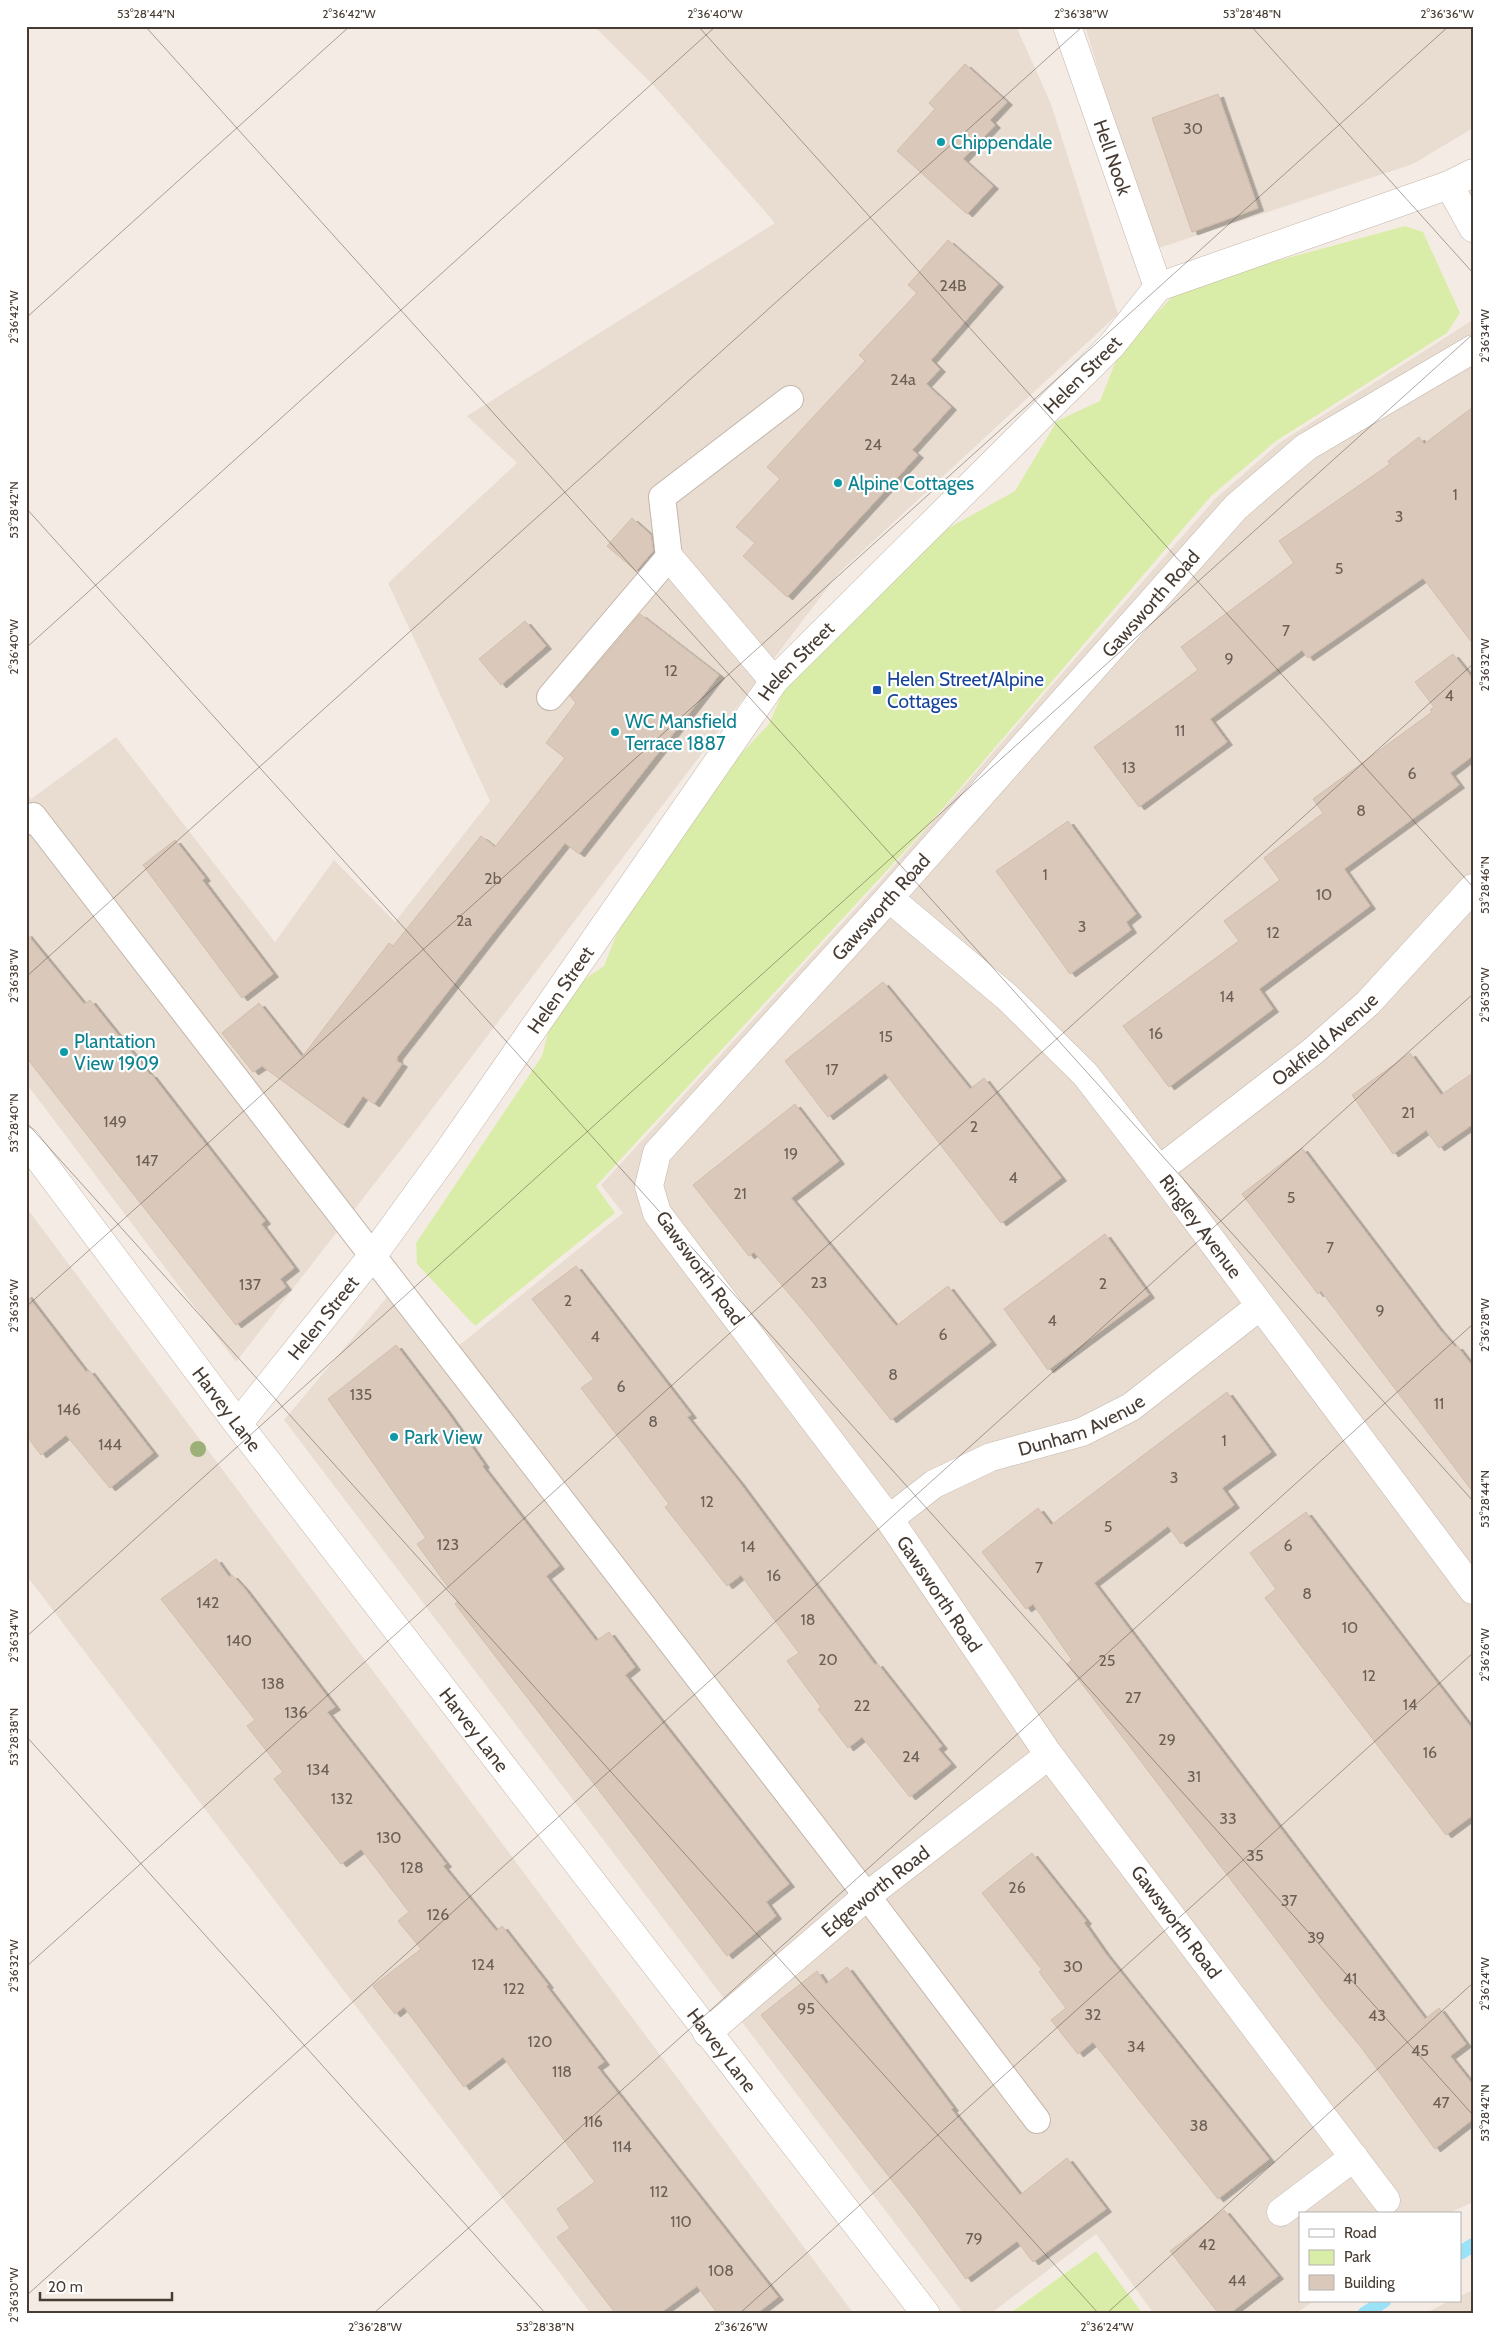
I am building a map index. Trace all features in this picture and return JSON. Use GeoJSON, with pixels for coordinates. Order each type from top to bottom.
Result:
{"type":"FeatureCollection","features":[{"type":"Feature","properties":{"kind":"street","name":"Hell Nook"},"geometry":{"type":"LineString","coordinates":[[1066,26],[1158,287]]}},
{"type":"Feature","properties":{"kind":"street"},"geometry":{"type":"LineString","coordinates":[[1158,287],[1449,185],[1473,173]]}},
{"type":"Feature","properties":{"kind":"street"},"geometry":{"type":"LineString","coordinates":[[1449,185],[1473,228]]}},
{"type":"Feature","properties":{"kind":"street","name":"Helen Street"},"geometry":{"type":"LineString","coordinates":[[238,1424],[373,1255],[456,1140],[774,681],[1112,345],[1158,287]]}},
{"type":"Feature","properties":{"kind":"street","name":"Gawsworth Road"},"geometry":{"type":"LineString","coordinates":[[1386,2200],[1049,1755],[889,1520],[657,1213],[649,1186],[656,1153],[889,898],[1236,507],[1306,447],[1473,349]]}},
{"type":"Feature","properties":{"kind":"street"},"geometry":{"type":"LineString","coordinates":[[669,557],[774,681]]}},
{"type":"Feature","properties":{"kind":"street","name":"Oakfield Avenue"},"geometry":{"type":"LineString","coordinates":[[1159,1170],[1312,1052],[1361,1009],[1470,897]]}},
{"type":"Feature","properties":{"kind":"street","name":"Ringley Avenue"},"geometry":{"type":"LineString","coordinates":[[889,898],[1007,997],[1085,1074],[1473,1590]]}},
{"type":"Feature","properties":{"kind":"street","name":"Harvey Lane"},"geometry":{"type":"LineString","coordinates":[[26,1141],[238,1424],[926,2314]]}},
{"type":"Feature","properties":{"kind":"street","name":"Dunham Avenue"},"geometry":{"type":"LineString","coordinates":[[889,1520],[934,1484],[990,1457],[1082,1432],[1131,1407],[1197,1358],[1260,1306]]}},
{"type":"Feature","properties":{"kind":"street","name":"Edgeworth Road"},"geometry":{"type":"LineString","coordinates":[[707,2033],[867,1896],[1049,1755]]}},
{"type":"Feature","properties":{"kind":"street"},"geometry":{"type":"LineString","coordinates":[[1281,2212],[1354,2157]]}},
{"type":"Feature","properties":{"kind":"lane"},"geometry":{"type":"LineString","coordinates":[[550,697],[669,557],[662,496],[790,399]]}},
{"type":"Feature","properties":{"kind":"lane"},"geometry":{"type":"LineString","coordinates":[[26,822],[33,816],[867,1896],[1037,2120]]}},
{"type":"Feature","properties":{"kind":"shaded area"},"geometry":{"type":"Polygon","coordinates":[[[594,26],[1016,26],[1051,104],[1118,314],[838,574],[413,1134],[236,1362],[26,1083],[26,792],[31,799],[116,737],[275,942],[334,860],[395,922],[490,801],[388,583],[517,463],[467,416],[775,223],[657,89],[594,26]]]}},
{"type":"Feature","properties":{"kind":"shaded area"},"geometry":{"type":"Polygon","coordinates":[[[1085,26],[1473,26],[1473,128],[1413,164],[1153,250],[1085,26]]]}},
{"type":"Feature","properties":{"kind":"shaded area"},"geometry":{"type":"Polygon","coordinates":[[[1473,320],[1473,2202],[1451,2212],[1299,2212],[1299,2302],[1313,2302],[1295,2314],[1154,2314],[1096,2234],[990,2314],[964,2314],[284,1420],[403,1278],[457,1347],[623,1213],[601,1185],[878,884],[1215,499],[1279,443],[1473,320]]]}},
{"type":"Feature","properties":{"kind":"shaded area"},"geometry":{"type":"Polygon","coordinates":[[[26,1207],[854,2314],[591,2314],[26,1575],[26,1207]]]}},
{"type":"Feature","properties":{"kind":"shaded area"},"geometry":{"type":"Polygon","coordinates":[[[1473,2290],[1473,2314],[1424,2314],[1447,2302],[1462,2302],[1462,2295],[1473,2290]]]}},
{"type":"Feature","properties":{"kind":"green space"},"geometry":{"type":"Polygon","coordinates":[[[1405,226],[1423,232],[1460,313],[1447,333],[1276,441],[1211,496],[926,828],[596,1186],[615,1213],[475,1326],[417,1264],[416,1243],[542,1056],[557,998],[604,966],[629,903],[726,770],[769,724],[786,685],[938,534],[1015,491],[1057,421],[1100,401],[1119,353],[1171,298],[1229,274],[1405,226]]]}},
{"type":"Feature","properties":{"kind":"green space"},"geometry":{"type":"Polygon","coordinates":[[[1096,2251],[1143,2314],[1009,2314],[1096,2251]]]}},
{"type":"Feature","properties":{"kind":"building","name":"Chippendale"},"geometry":{"type":"Polygon","coordinates":[[[965,64],[1007,102],[990,120],[995,125],[963,159],[993,186],[967,214],[897,151],[935,109],[929,103],[965,64]]]}},
{"type":"Feature","properties":{"kind":"building"},"geometry":{"type":"Polygon","coordinates":[[[1218,94],[1258,208],[1192,232],[1152,118],[1218,94]]]}},
{"type":"Feature","properties":{"kind":"building"},"geometry":{"type":"Polygon","coordinates":[[[948,240],[998,284],[931,360],[940,369],[926,384],[951,407],[912,450],[918,455],[787,597],[743,556],[755,543],[736,527],[780,479],[767,467],[865,361],[859,355],[917,293],[908,285],[948,240]]]}},
{"type":"Feature","properties":{"kind":"building"},"geometry":{"type":"Polygon","coordinates":[[[1473,407],[1473,644],[1423,578],[1308,658],[1302,650],[1210,719],[1227,742],[1139,807],[1094,747],[1198,670],[1181,647],[1294,563],[1279,541],[1390,464],[1388,461],[1419,437],[1424,444],[1473,407]]]}},
{"type":"Feature","properties":{"kind":"building"},"geometry":{"type":"Polygon","coordinates":[[[632,518],[651,535],[653,551],[636,571],[607,546],[632,518]]]}},
{"type":"Feature","properties":{"kind":"building"},"geometry":{"type":"Polygon","coordinates":[[[640,614],[719,675],[579,854],[565,843],[397,1057],[397,1061],[402,1064],[374,1104],[363,1096],[343,1125],[262,1066],[253,1072],[222,1033],[259,1003],[302,1057],[389,943],[393,946],[481,836],[495,847],[565,758],[546,743],[576,703],[570,696],[640,614]]]}},
{"type":"Feature","properties":{"kind":"building"},"geometry":{"type":"Polygon","coordinates":[[[525,621],[546,646],[501,685],[479,659],[525,621]]]}},
{"type":"Feature","properties":{"kind":"building"},"geometry":{"type":"Polygon","coordinates":[[[1453,654],[1473,679],[1473,759],[1471,757],[1450,773],[1459,785],[1344,869],[1370,906],[1259,989],[1273,1009],[1169,1087],[1123,1026],[1239,941],[1224,921],[1280,880],[1264,858],[1323,813],[1313,799],[1432,712],[1430,710],[1434,707],[1415,682],[1453,654]]]}},
{"type":"Feature","properties":{"kind":"building"},"geometry":{"type":"Polygon","coordinates":[[[1068,821],[1136,914],[1126,922],[1131,930],[1070,974],[996,871],[1068,821]]]}},
{"type":"Feature","properties":{"kind":"building"},"geometry":{"type":"Polygon","coordinates":[[[175,840],[205,878],[202,880],[273,974],[242,998],[143,865],[175,840]]]}},
{"type":"Feature","properties":{"kind":"building"},"geometry":{"type":"Polygon","coordinates":[[[26,933],[84,1004],[90,1000],[151,1074],[265,1221],[261,1224],[294,1268],[280,1279],[286,1287],[236,1325],[26,1057],[26,933]]]}},
{"type":"Feature","properties":{"kind":"building"},"geometry":{"type":"Polygon","coordinates":[[[883,982],[970,1089],[984,1078],[1061,1178],[1001,1223],[885,1073],[828,1117],[785,1061],[883,982]]]}},
{"type":"Feature","properties":{"kind":"building"},"geometry":{"type":"Polygon","coordinates":[[[1410,1053],[1441,1095],[1473,1073],[1473,1124],[1439,1148],[1426,1130],[1393,1154],[1352,1095],[1410,1053]]]}},
{"type":"Feature","properties":{"kind":"building"},"geometry":{"type":"Polygon","coordinates":[[[795,1104],[839,1161],[791,1198],[896,1326],[948,1286],[991,1342],[891,1420],[754,1252],[749,1256],[693,1185],[795,1104]]]}},
{"type":"Feature","properties":{"kind":"building"},"geometry":{"type":"Polygon","coordinates":[[[1302,1148],[1439,1329],[1455,1347],[1457,1346],[1473,1367],[1473,1492],[1321,1291],[1318,1294],[1242,1194],[1302,1148]]]}},
{"type":"Feature","properties":{"kind":"building"},"geometry":{"type":"Polygon","coordinates":[[[1105,1234],[1149,1295],[1048,1370],[1004,1309],[1105,1234]]]}},
{"type":"Feature","properties":{"kind":"building"},"geometry":{"type":"Polygon","coordinates":[[[576,1266],[691,1415],[687,1417],[739,1482],[875,1665],[877,1663],[942,1746],[938,1749],[951,1764],[910,1797],[862,1737],[848,1748],[818,1709],[821,1707],[787,1661],[799,1653],[741,1575],[727,1586],[665,1507],[669,1504],[581,1388],[594,1379],[532,1299],[576,1266]]]}},
{"type":"Feature","properties":{"kind":"building"},"geometry":{"type":"Polygon","coordinates":[[[26,1294],[86,1372],[89,1370],[153,1453],[110,1488],[66,1435],[41,1455],[26,1435],[26,1294]]]}},
{"type":"Feature","properties":{"kind":"building"},"geometry":{"type":"Polygon","coordinates":[[[396,1345],[447,1412],[484,1465],[482,1466],[559,1566],[546,1576],[596,1641],[609,1632],[635,1667],[625,1675],[789,1884],[766,1902],[776,1916],[727,1956],[455,1604],[458,1601],[417,1544],[426,1538],[328,1399],[396,1345]]]}},
{"type":"Feature","properties":{"kind":"building"},"geometry":{"type":"Polygon","coordinates":[[[1227,1392],[1271,1452],[1222,1488],[1234,1505],[1181,1544],[1168,1526],[1094,1583],[1425,2019],[1439,2008],[1466,2044],[1450,2056],[1473,2085],[1473,2119],[1435,2149],[1361,2047],[1326,2005],[1067,1664],[1072,1660],[1033,1604],[1026,1609],[982,1552],[1038,1508],[1051,1525],[1227,1392]]]}},
{"type":"Feature","properties":{"kind":"building"},"geometry":{"type":"Polygon","coordinates":[[[1306,1512],[1473,1730],[1473,1815],[1446,1835],[1265,1598],[1276,1589],[1250,1553],[1306,1512]]]}},
{"type":"Feature","properties":{"kind":"building"},"geometry":{"type":"Polygon","coordinates":[[[216,1559],[229,1577],[232,1575],[244,1588],[335,1707],[327,1712],[446,1864],[443,1866],[496,1931],[502,1926],[548,1985],[546,1986],[604,2062],[597,2067],[778,2297],[756,2314],[718,2314],[697,2286],[659,2314],[616,2314],[557,2237],[570,2228],[557,2209],[595,2182],[503,2057],[464,2087],[404,2007],[395,2014],[373,1986],[421,1949],[398,1921],[409,1912],[361,1849],[341,1864],[274,1779],[283,1772],[247,1726],[255,1720],[161,1599],[216,1559]]]}},
{"type":"Feature","properties":{"kind":"building"},"geometry":{"type":"Polygon","coordinates":[[[1032,1853],[1086,1921],[1084,1923],[1105,1953],[1269,2159],[1218,2199],[1093,2042],[1078,2054],[1051,2020],[1066,2008],[1039,1972],[1042,1970],[982,1893],[1032,1853]]]}},
{"type":"Feature","properties":{"kind":"building"},"geometry":{"type":"Polygon","coordinates":[[[847,1967],[953,2108],[951,2109],[1020,2195],[1067,2158],[1106,2209],[1033,2262],[1017,2241],[966,2279],[914,2208],[761,2015],[817,1971],[826,1984],[847,1967]]]}},
{"type":"Feature","properties":{"kind":"building"},"geometry":{"type":"Polygon","coordinates":[[[1224,2210],[1278,2276],[1229,2314],[1219,2314],[1170,2251],[1224,2210]]]}},
{"type":"Feature","properties":{"kind":"waterway"},"geometry":{"type":"LineString","coordinates":[[1462,2252],[1473,2245]]}},
{"type":"Feature","properties":{"kind":"waterway"},"geometry":{"type":"LineString","coordinates":[[1364,2314],[1382,2302]]}},
{"type":"Feature","properties":{"kind":"place","name":"Chippendale"},"geometry":{"type":"Point","coordinates":[941,142]}},
{"type":"Feature","properties":{"kind":"place","name":"Alpine Cottages"},"geometry":{"type":"Point","coordinates":[838,483]}},
{"type":"Feature","properties":{"kind":"place","name":"Helen Street/Alpine Cottages"},"geometry":{"type":"Point","coordinates":[877,690]}},
{"type":"Feature","properties":{"kind":"place","name":"WC Mansfield Terrace 1887"},"geometry":{"type":"Point","coordinates":[615,732]}},
{"type":"Feature","properties":{"kind":"place","name":"Plantation View 1909"},"geometry":{"type":"Point","coordinates":[64,1052]}},
{"type":"Feature","properties":{"kind":"place","name":"Park View"},"geometry":{"type":"Point","coordinates":[394,1437]}}]}
